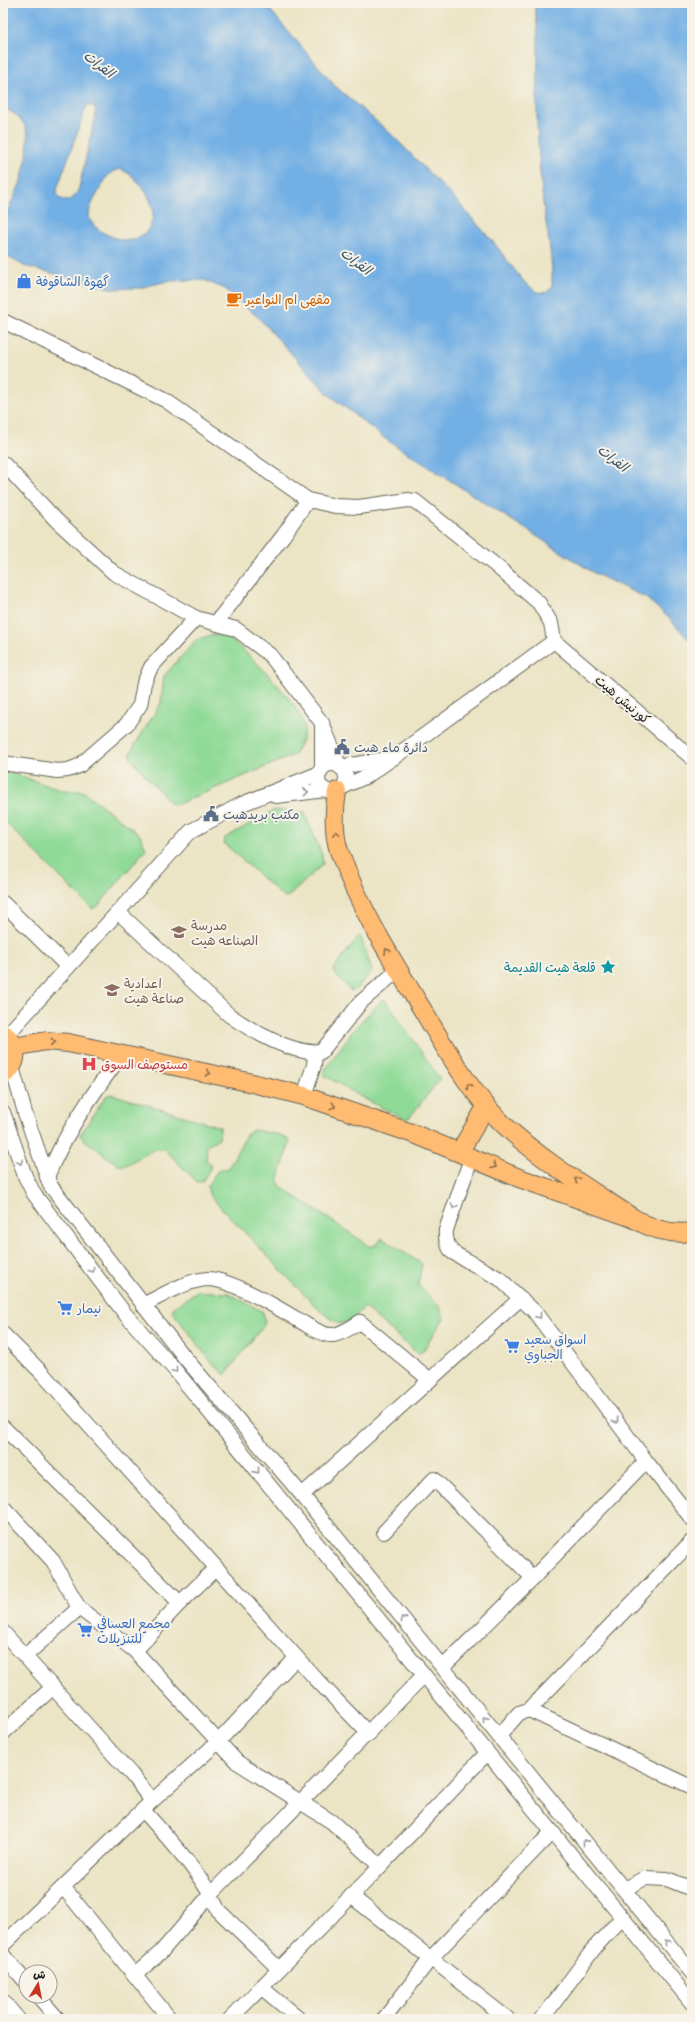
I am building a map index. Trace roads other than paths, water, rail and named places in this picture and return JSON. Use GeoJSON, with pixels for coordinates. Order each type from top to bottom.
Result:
{"type":"FeatureCollection","features":[{"type":"Feature","properties":{"kind":"main road"},"geometry":{"type":"LineString","coordinates":[[335,789],[334,815],[339,851],[366,912],[398,970],[462,1076],[486,1107],[535,1151],[633,1218],[647,1226],[666,1232],[692,1232]]}},
{"type":"Feature","properties":{"kind":"main road"},"geometry":{"type":"LineString","coordinates":[[8,1039],[36,1042],[57,1042],[304,1096],[368,1117],[466,1154],[519,1178],[633,1218]]}},
{"type":"Feature","properties":{"kind":"main road"},"geometry":{"type":"LineString","coordinates":[[8,1039],[16,1054],[8,1071]]}},
{"type":"Feature","properties":{"kind":"main road"},"geometry":{"type":"LineString","coordinates":[[466,1154],[486,1107]]}},
{"type":"Feature","properties":{"kind":"main road"},"geometry":{"type":"LineString","coordinates":[[519,1178],[535,1151]]}},
{"type":"Feature","properties":{"kind":"street"},"geometry":{"type":"LineString","coordinates":[[3,321],[165,400],[308,500],[335,506],[359,507],[408,500],[415,501],[495,565],[539,603],[551,623],[554,641],[367,776],[335,789],[258,799]]}},
{"type":"Feature","properties":{"kind":"street"},"geometry":{"type":"LineString","coordinates":[[3,463],[56,520],[114,573],[196,618],[236,629],[270,655],[322,723],[340,767],[346,776],[335,789]]}},
{"type":"Feature","properties":{"kind":"street"},"geometry":{"type":"LineString","coordinates":[[216,623],[283,536],[308,500]]}},
{"type":"Feature","properties":{"kind":"street"},"geometry":{"type":"LineString","coordinates":[[3,763],[57,771],[68,770],[79,766],[127,724],[140,705],[144,683],[151,666],[196,618]]}},
{"type":"Feature","properties":{"kind":"street","name":"كورنيش هيت"},"geometry":{"type":"LineString","coordinates":[[554,641],[692,758]]}},
{"type":"Feature","properties":{"kind":"street"},"geometry":{"type":"LineString","coordinates":[[322,723],[321,771],[319,781],[335,789]]}},
{"type":"Feature","properties":{"kind":"street"},"geometry":{"type":"LineString","coordinates":[[8,1039],[68,967],[190,831],[242,804],[258,799],[321,771],[329,765],[340,767],[393,758]]}},
{"type":"Feature","properties":{"kind":"street"},"geometry":{"type":"LineString","coordinates":[[3,903],[68,967]]}},
{"type":"Feature","properties":{"kind":"street"},"geometry":{"type":"LineString","coordinates":[[118,912],[229,1015],[250,1029],[292,1048],[315,1053],[321,1052],[361,1002],[398,970]]}},
{"type":"Feature","properties":{"kind":"street"},"geometry":{"type":"LineString","coordinates":[[304,1096],[314,1065],[315,1053]]}},
{"type":"Feature","properties":{"kind":"street"},"geometry":{"type":"LineString","coordinates":[[47,1177],[57,1153],[103,1079],[122,1055]]}},
{"type":"Feature","properties":{"kind":"street"},"geometry":{"type":"LineString","coordinates":[[8,1071],[25,1113],[50,1185],[186,1359],[302,1495],[692,1972]]}},
{"type":"Feature","properties":{"kind":"street"},"geometry":{"type":"LineString","coordinates":[[3,1112],[25,1176],[34,1194],[126,1315],[175,1370],[692,2003]]}},
{"type":"Feature","properties":{"kind":"street"},"geometry":{"type":"LineString","coordinates":[[466,1154],[445,1236],[446,1242],[452,1252],[500,1279],[521,1298],[545,1325],[646,1462],[692,1519]]}},
{"type":"Feature","properties":{"kind":"street"},"geometry":{"type":"LineString","coordinates":[[143,1305],[191,1283],[208,1279],[223,1282],[250,1294],[315,1330],[332,1335],[347,1330],[360,1322],[430,1380]]}},
{"type":"Feature","properties":{"kind":"street"},"geometry":{"type":"LineString","coordinates":[[302,1495],[521,1298]]}},
{"type":"Feature","properties":{"kind":"street"},"geometry":{"type":"LineString","coordinates":[[3,1334],[42,1373],[296,1658],[369,1734]]}},
{"type":"Feature","properties":{"kind":"street"},"geometry":{"type":"LineString","coordinates":[[3,1427],[180,1603]]}},
{"type":"Feature","properties":{"kind":"street"},"geometry":{"type":"LineString","coordinates":[[442,1667],[533,1578],[646,1462]]}},
{"type":"Feature","properties":{"kind":"street"},"geometry":{"type":"LineString","coordinates":[[384,1532],[434,1479],[533,1578]]}},
{"type":"Feature","properties":{"kind":"street"},"geometry":{"type":"LineString","coordinates":[[3,1507],[53,1561],[79,1608],[134,1651],[237,1762],[332,1822],[380,1866]]}},
{"type":"Feature","properties":{"kind":"street"},"geometry":{"type":"LineString","coordinates":[[499,1736],[519,1713],[529,1710],[692,1541]]}},
{"type":"Feature","properties":{"kind":"street"},"geometry":{"type":"LineString","coordinates":[[134,1651],[216,1568]]}},
{"type":"Feature","properties":{"kind":"street"},"geometry":{"type":"LineString","coordinates":[[25,1656],[79,1608]]}},
{"type":"Feature","properties":{"kind":"street"},"geometry":{"type":"LineString","coordinates":[[3,1632],[130,1774],[147,1806],[210,1895],[218,1910],[279,1969]]}},
{"type":"Feature","properties":{"kind":"street"},"geometry":{"type":"LineString","coordinates":[[3,1945],[64,1888],[147,1806],[218,1742],[296,1658]]}},
{"type":"Feature","properties":{"kind":"street"},"geometry":{"type":"LineString","coordinates":[[135,1975],[161,1952],[210,1895],[369,1734],[424,1675]]}},
{"type":"Feature","properties":{"kind":"street"},"geometry":{"type":"LineString","coordinates":[[3,1733],[53,1687]]}},
{"type":"Feature","properties":{"kind":"street"},"geometry":{"type":"LineString","coordinates":[[529,1710],[692,1787]]}},
{"type":"Feature","properties":{"kind":"street"},"geometry":{"type":"LineString","coordinates":[[230,2019],[380,1866],[487,1753]]}},
{"type":"Feature","properties":{"kind":"street"},"geometry":{"type":"LineString","coordinates":[[384,2019],[431,1958],[552,1832]]}},
{"type":"Feature","properties":{"kind":"street"},"geometry":{"type":"LineString","coordinates":[[624,1889],[645,1878],[667,1879],[692,1889]]}},
{"type":"Feature","properties":{"kind":"street"},"geometry":{"type":"LineString","coordinates":[[64,1888],[170,2019]]}},
{"type":"Feature","properties":{"kind":"street"},"geometry":{"type":"LineString","coordinates":[[351,1896],[508,2019]]}},
{"type":"Feature","properties":{"kind":"street"},"geometry":{"type":"LineString","coordinates":[[542,2019],[596,1947],[622,1918]]}},
{"type":"Feature","properties":{"kind":"street"},"geometry":{"type":"LineString","coordinates":[[632,1930],[648,1919]]}},
{"type":"Feature","properties":{"kind":"street"},"geometry":{"type":"LineString","coordinates":[[3,1955],[18,1973]]}},
{"type":"Feature","properties":{"kind":"street"},"geometry":{"type":"LineString","coordinates":[[261,1987],[299,2019]]}},
{"type":"Feature","properties":{"kind":"street"},"geometry":{"type":"LineString","coordinates":[[3,2001],[18,2019]]}},
{"type":"Feature","properties":{"kind":"street"},"geometry":{"type":"LineString","coordinates":[[45,2004],[58,2019]]}},
{"type":"Feature","properties":{"kind":"water","name":"الفرات"},"geometry":{"type":"Polygon","coordinates":[[[3,3],[264,3],[335,86],[391,134],[456,200],[493,242],[524,282],[537,292],[546,293],[552,287],[552,265],[543,203],[539,157],[537,125],[538,37],[534,3],[692,3],[692,643],[668,617],[646,598],[594,573],[387,440],[328,394],[258,317],[225,289],[204,280],[168,281],[139,288],[113,289],[24,266],[3,254],[3,221],[20,184],[27,157],[28,134],[24,124],[16,115],[3,107],[3,3]],[[87,105],[57,189],[57,196],[60,199],[70,200],[79,188],[96,113],[94,106],[87,105]],[[120,169],[110,173],[106,178],[92,204],[89,212],[90,220],[97,229],[108,235],[119,239],[136,239],[146,232],[151,224],[153,214],[152,205],[148,196],[136,179],[120,169]]]}},
{"type":"Feature","properties":{"kind":"place","name":"گهوة الشاقوفة"},"geometry":{"type":"Point","coordinates":[24,281]}},
{"type":"Feature","properties":{"kind":"place","name":"مقهى ام النواعير"},"geometry":{"type":"Point","coordinates":[234,299]}},
{"type":"Feature","properties":{"kind":"place","name":"دائرة ماء هيت"},"geometry":{"type":"Point","coordinates":[342,747]}},
{"type":"Feature","properties":{"kind":"place","name":"مكتب بريدهيت"},"geometry":{"type":"Point","coordinates":[211,814]}},
{"type":"Feature","properties":{"kind":"place","name":"مدرسة الصناعه هيت"},"geometry":{"type":"Point","coordinates":[179,932]}},
{"type":"Feature","properties":{"kind":"place","name":"قلعة هيت القديمة"},"geometry":{"type":"Point","coordinates":[608,967]}},
{"type":"Feature","properties":{"kind":"place","name":"اعدادية صناعة هيت"},"geometry":{"type":"Point","coordinates":[112,990]}},
{"type":"Feature","properties":{"kind":"place","name":"مستوصف السوق"},"geometry":{"type":"Point","coordinates":[89,1064]}},
{"type":"Feature","properties":{"kind":"place","name":"نيمار"},"geometry":{"type":"Point","coordinates":[65,1308]}},
{"type":"Feature","properties":{"kind":"place","name":"اسواق سعيد الجباوي"},"geometry":{"type":"Point","coordinates":[512,1346]}},
{"type":"Feature","properties":{"kind":"place","name":"مجمع العسافي للتنزيلات"},"geometry":{"type":"Point","coordinates":[85,1630]}}]}
